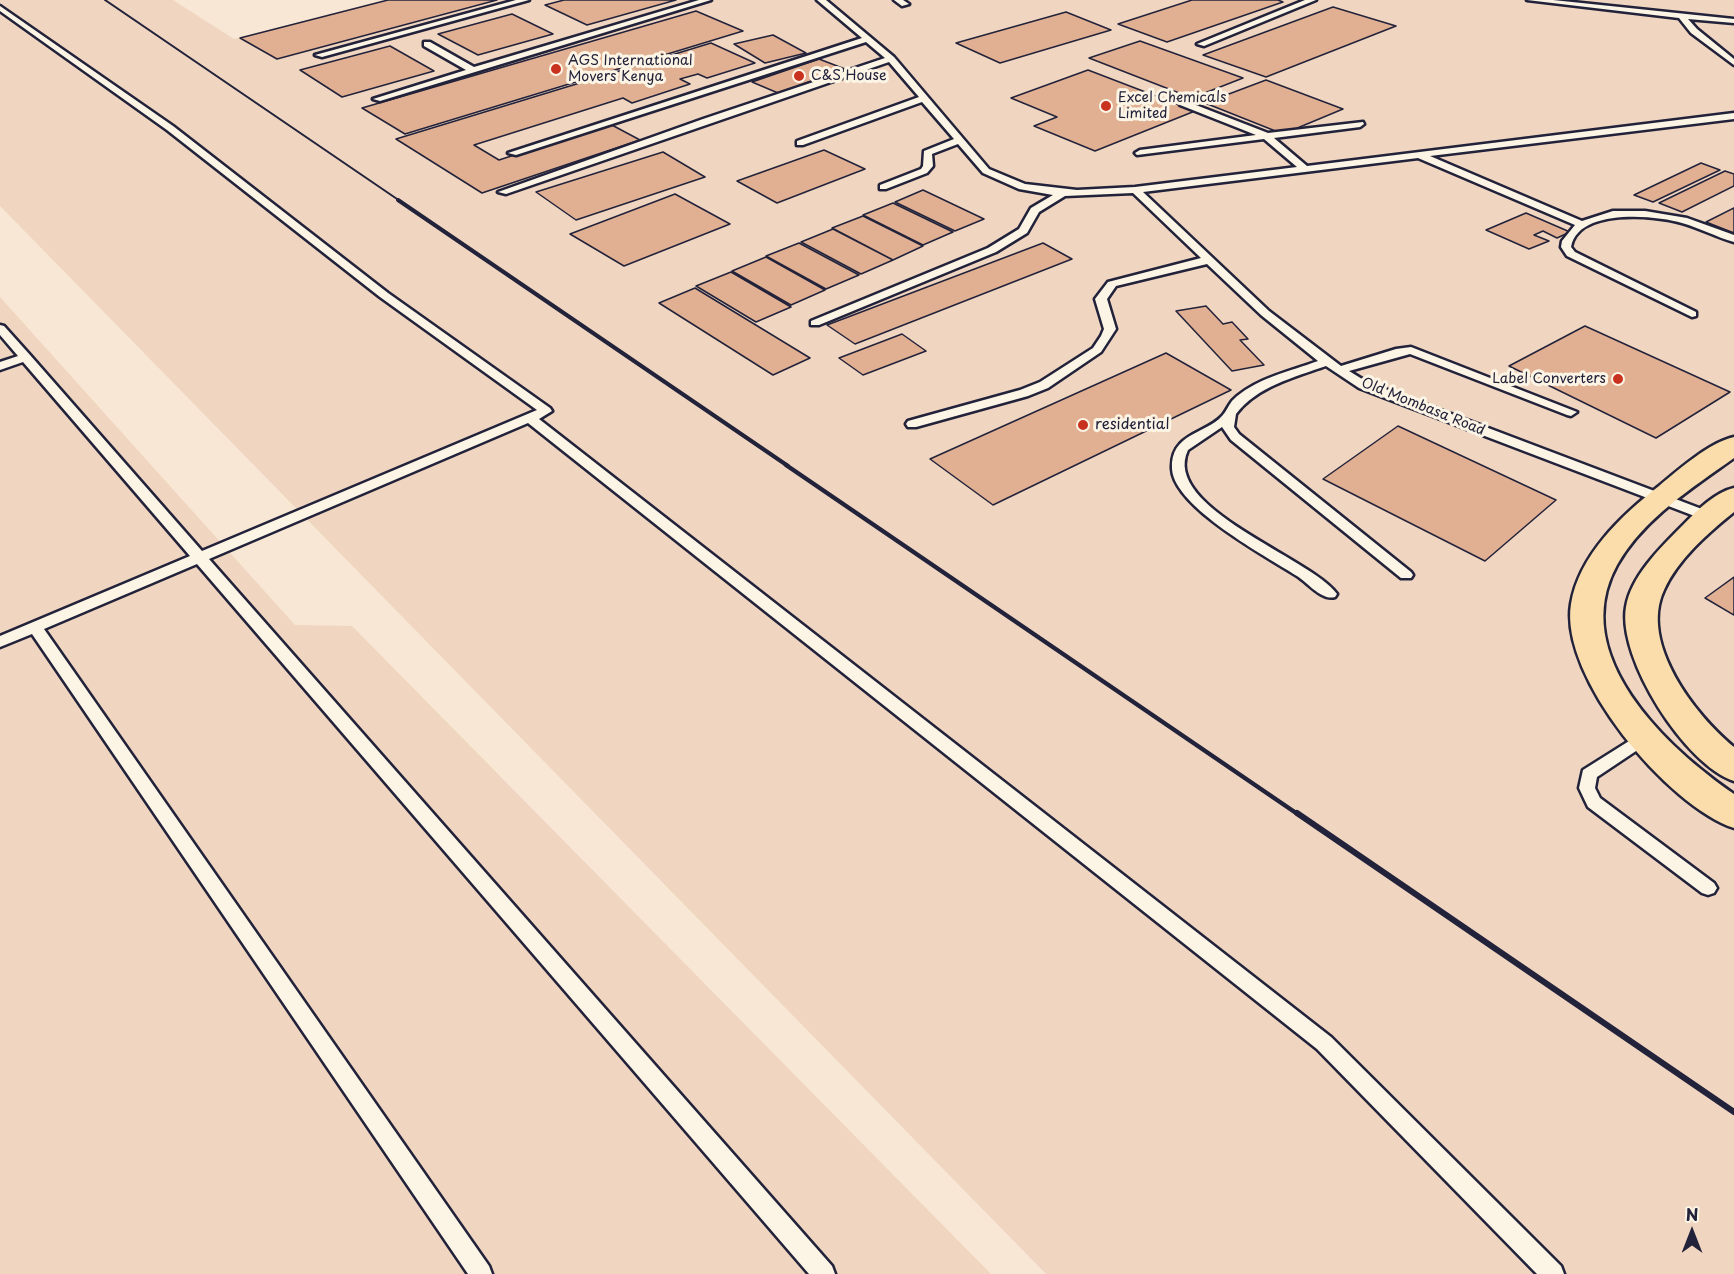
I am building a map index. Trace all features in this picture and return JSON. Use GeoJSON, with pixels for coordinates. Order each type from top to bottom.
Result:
{"type":"FeatureCollection","features":[{"type":"Feature","properties":{"kind":"main road"},"geometry":{"type":"LineString","coordinates":[[1734,445],[1670,492],[1629,530],[1604,560],[1592,583],[1585,613],[1591,646],[1600,669],[1626,713],[1658,753],[1734,813]]}},
{"type":"Feature","properties":{"kind":"main road","name":"Old Mombasa Road"},"geometry":{"type":"LineString","coordinates":[[1724,505],[1662,568],[1646,595],[1641,615],[1648,656],[1666,692],[1693,727],[1734,767]]}},
{"type":"Feature","properties":{"kind":"lane"},"geometry":{"type":"LineString","coordinates":[[319,55],[521,0]]}},
{"type":"Feature","properties":{"kind":"lane"},"geometry":{"type":"LineString","coordinates":[[377,99],[707,0]]}},
{"type":"Feature","properties":{"kind":"lane"},"geometry":{"type":"LineString","coordinates":[[821,0],[891,59],[986,171],[1005,182],[1028,189],[1061,194],[1135,190],[1731,118]]}},
{"type":"Feature","properties":{"kind":"lane"},"geometry":{"type":"LineString","coordinates":[[1201,44],[1312,0]]}},
{"type":"Feature","properties":{"kind":"lane"},"geometry":{"type":"LineString","coordinates":[[1531,0],[1734,21]]}},
{"type":"Feature","properties":{"kind":"lane"},"geometry":{"type":"LineString","coordinates":[[0,8],[170,128],[384,296],[546,411],[0,642]]}},
{"type":"Feature","properties":{"kind":"lane"},"geometry":{"type":"LineString","coordinates":[[1681,15],[1694,31],[1734,63]]}},
{"type":"Feature","properties":{"kind":"lane"},"geometry":{"type":"LineString","coordinates":[[513,153],[868,39]]}},
{"type":"Feature","properties":{"kind":"lane"},"geometry":{"type":"LineString","coordinates":[[427,44],[472,70]]}},
{"type":"Feature","properties":{"kind":"lane"},"geometry":{"type":"LineString","coordinates":[[503,192],[891,59]]}},
{"type":"Feature","properties":{"kind":"lane"},"geometry":{"type":"LineString","coordinates":[[800,143],[924,98]]}},
{"type":"Feature","properties":{"kind":"lane"},"geometry":{"type":"LineString","coordinates":[[1183,103],[1266,136],[1305,169]]}},
{"type":"Feature","properties":{"kind":"lane"},"geometry":{"type":"LineString","coordinates":[[1140,153],[1360,124]]}},
{"type":"Feature","properties":{"kind":"lane"},"geometry":{"type":"LineString","coordinates":[[883,187],[924,171],[928,166],[927,153],[960,140]]}},
{"type":"Feature","properties":{"kind":"lane"},"geometry":{"type":"LineString","coordinates":[[1419,155],[1581,224]]}},
{"type":"Feature","properties":{"kind":"lane","name":"Old Mombasa Road"},"geometry":{"type":"LineString","coordinates":[[1135,190],[1265,313],[1327,362],[1364,385],[1395,399],[1670,492],[1724,505]]}},
{"type":"Feature","properties":{"kind":"lane"},"geometry":{"type":"LineString","coordinates":[[815,323],[992,250],[1023,231],[1035,210],[1061,194]]}},
{"type":"Feature","properties":{"kind":"lane"},"geometry":{"type":"LineString","coordinates":[[1692,314],[1571,254],[1566,247],[1568,241],[1581,224],[1613,214],[1645,214],[1683,220],[1734,240]]}},
{"type":"Feature","properties":{"kind":"lane"},"geometry":{"type":"LineString","coordinates":[[912,424],[1024,393],[1044,385],[1096,350],[1107,337],[1110,329],[1101,299],[1112,284],[1208,260]]}},
{"type":"Feature","properties":{"kind":"lane"},"geometry":{"type":"LineString","coordinates":[[0,328],[824,1274]]}},
{"type":"Feature","properties":{"kind":"lane"},"geometry":{"type":"LineString","coordinates":[[1340,370],[1400,351],[1411,350],[1571,412]]}},
{"type":"Feature","properties":{"kind":"lane"},"geometry":{"type":"LineString","coordinates":[[0,366],[26,357]]}},
{"type":"Feature","properties":{"kind":"lane"},"geometry":{"type":"LineString","coordinates":[[1327,362],[1255,390],[1238,400],[1228,414],[1227,426],[1234,437],[1406,575]]}},
{"type":"Feature","properties":{"kind":"lane"},"geometry":{"type":"LineString","coordinates":[[530,418],[1324,1043],[1553,1274]]}},
{"type":"Feature","properties":{"kind":"lane"},"geometry":{"type":"LineString","coordinates":[[1228,418],[1184,447],[1179,456],[1178,469],[1184,486],[1206,509],[1228,526],[1330,594]]}},
{"type":"Feature","properties":{"kind":"lane"},"geometry":{"type":"LineString","coordinates":[[35,627],[481,1274]]}},
{"type":"Feature","properties":{"kind":"lane"},"geometry":{"type":"LineString","coordinates":[[1645,737],[1589,774],[1587,788],[1594,801],[1708,888]]}},
{"type":"Feature","properties":{"kind":"shaded area"},"geometry":{"type":"Polygon","coordinates":[[[0,0],[173,0],[234,39],[383,0],[1734,0],[1734,1274],[1046,1274],[0,206],[0,0]]]}},
{"type":"Feature","properties":{"kind":"shaded area"},"geometry":{"type":"Polygon","coordinates":[[[0,297],[295,625],[352,626],[991,1274],[0,1274],[0,297]]]}},
{"type":"Feature","properties":{"kind":"building"},"geometry":{"type":"Polygon","coordinates":[[[388,0],[497,0],[277,59],[240,38],[388,0]]]}},
{"type":"Feature","properties":{"kind":"building"},"geometry":{"type":"Polygon","coordinates":[[[564,0],[676,0],[587,25],[545,5],[564,0]]]}},
{"type":"Feature","properties":{"kind":"building"},"geometry":{"type":"Polygon","coordinates":[[[1192,0],[1278,0],[1283,2],[1167,42],[1118,24],[1192,0]]]}},
{"type":"Feature","properties":{"kind":"building"},"geometry":{"type":"Polygon","coordinates":[[[1333,7],[1396,26],[1266,77],[1203,55],[1333,7]]]}},
{"type":"Feature","properties":{"kind":"building","name":"AGS International Movers Kenya"},"geometry":{"type":"Polygon","coordinates":[[[696,11],[743,31],[405,134],[362,108],[696,11]]]}},
{"type":"Feature","properties":{"kind":"building"},"geometry":{"type":"Polygon","coordinates":[[[1066,12],[1111,30],[1000,63],[956,43],[1066,12]]]}},
{"type":"Feature","properties":{"kind":"building"},"geometry":{"type":"Polygon","coordinates":[[[512,14],[553,34],[478,55],[438,34],[512,14]]]}},
{"type":"Feature","properties":{"kind":"building"},"geometry":{"type":"Polygon","coordinates":[[[773,35],[806,53],[765,63],[734,44],[773,35]]]}},
{"type":"Feature","properties":{"kind":"building"},"geometry":{"type":"Polygon","coordinates":[[[1140,41],[1243,78],[1192,98],[1089,58],[1140,41]]]}},
{"type":"Feature","properties":{"kind":"building"},"geometry":{"type":"Polygon","coordinates":[[[711,43],[755,63],[707,78],[698,74],[680,79],[690,84],[632,103],[623,98],[474,145],[499,160],[610,124],[640,140],[482,193],[396,139],[711,43]]]}},
{"type":"Feature","properties":{"kind":"building"},"geometry":{"type":"Polygon","coordinates":[[[390,46],[434,71],[342,97],[300,70],[390,46]]]}},
{"type":"Feature","properties":{"kind":"building","name":"C&S House"},"geometry":{"type":"Polygon","coordinates":[[[819,59],[845,69],[778,93],[752,82],[819,59]]]}},
{"type":"Feature","properties":{"kind":"building","name":"Excel Chemicals Limited"},"geometry":{"type":"Polygon","coordinates":[[[1088,70],[1195,111],[1095,151],[1034,126],[1057,117],[1011,98],[1088,70]]]}},
{"type":"Feature","properties":{"kind":"building"},"geometry":{"type":"Polygon","coordinates":[[[1266,80],[1343,109],[1283,134],[1205,103],[1266,80]]]}},
{"type":"Feature","properties":{"kind":"building"},"geometry":{"type":"Polygon","coordinates":[[[824,150],[865,169],[777,203],[737,181],[824,150]]]}},
{"type":"Feature","properties":{"kind":"building"},"geometry":{"type":"Polygon","coordinates":[[[663,152],[705,177],[576,220],[536,192],[663,152]]]}},
{"type":"Feature","properties":{"kind":"building"},"geometry":{"type":"Polygon","coordinates":[[[1701,163],[1720,170],[1653,202],[1634,195],[1701,163]]]}},
{"type":"Feature","properties":{"kind":"building"},"geometry":{"type":"Polygon","coordinates":[[[1725,171],[1734,174],[1734,186],[1682,212],[1659,203],[1725,171]]]}},
{"type":"Feature","properties":{"kind":"building"},"geometry":{"type":"Polygon","coordinates":[[[923,190],[984,219],[955,231],[895,202],[923,190]]]}},
{"type":"Feature","properties":{"kind":"building"},"geometry":{"type":"Polygon","coordinates":[[[675,194],[730,224],[624,266],[570,234],[675,194]]]}},
{"type":"Feature","properties":{"kind":"building"},"geometry":{"type":"Polygon","coordinates":[[[893,203],[953,232],[923,245],[863,215],[893,203]]]}},
{"type":"Feature","properties":{"kind":"building"},"geometry":{"type":"Polygon","coordinates":[[[1734,208],[1734,233],[1706,222],[1734,208]]]}},
{"type":"Feature","properties":{"kind":"building"},"geometry":{"type":"Polygon","coordinates":[[[1526,213],[1570,232],[1557,238],[1543,231],[1534,235],[1549,241],[1529,249],[1486,230],[1526,213]]]}},
{"type":"Feature","properties":{"kind":"building"},"geometry":{"type":"Polygon","coordinates":[[[863,216],[923,246],[893,260],[832,228],[863,216]]]}},
{"type":"Feature","properties":{"kind":"building"},"geometry":{"type":"Polygon","coordinates":[[[833,229],[893,260],[861,274],[801,242],[833,229]]]}},
{"type":"Feature","properties":{"kind":"building"},"geometry":{"type":"Polygon","coordinates":[[[799,243],[859,275],[826,289],[766,256],[799,243]]]}},
{"type":"Feature","properties":{"kind":"building"},"geometry":{"type":"Polygon","coordinates":[[[1043,243],[1072,259],[855,344],[827,325],[1043,243]]]}},
{"type":"Feature","properties":{"kind":"building"},"geometry":{"type":"Polygon","coordinates":[[[766,257],[825,290],[791,305],[732,271],[766,257]]]}},
{"type":"Feature","properties":{"kind":"building"},"geometry":{"type":"Polygon","coordinates":[[[731,272],[791,307],[756,322],[696,286],[731,272]]]}},
{"type":"Feature","properties":{"kind":"building"},"geometry":{"type":"Polygon","coordinates":[[[695,288],[810,358],[773,375],[659,303],[695,288]]]}},
{"type":"Feature","properties":{"kind":"building"},"geometry":{"type":"Polygon","coordinates":[[[1206,306],[1223,324],[1232,322],[1248,339],[1240,340],[1264,365],[1232,371],[1176,311],[1206,306]]]}},
{"type":"Feature","properties":{"kind":"building","name":"Label Converters"},"geometry":{"type":"Polygon","coordinates":[[[1585,326],[1730,392],[1656,438],[1509,366],[1585,326]]]}},
{"type":"Feature","properties":{"kind":"building"},"geometry":{"type":"Polygon","coordinates":[[[902,334],[926,351],[863,375],[839,358],[902,334]]]}},
{"type":"Feature","properties":{"kind":"building","name":"residential"},"geometry":{"type":"Polygon","coordinates":[[[1166,353],[1231,390],[993,505],[930,459],[1166,353]]]}},
{"type":"Feature","properties":{"kind":"building"},"geometry":{"type":"Polygon","coordinates":[[[1398,426],[1556,500],[1485,561],[1323,479],[1398,426]]]}},
{"type":"Feature","properties":{"kind":"building"},"geometry":{"type":"Polygon","coordinates":[[[1734,577],[1734,615],[1705,598],[1734,577]]]}},
{"type":"Feature","properties":{"kind":"railway"},"geometry":{"type":"LineString","coordinates":[[105,0],[400,201]]}},
{"type":"Feature","properties":{"kind":"railway"},"geometry":{"type":"LineString","coordinates":[[398,200],[788,466]]}},
{"type":"Feature","properties":{"kind":"railway"},"geometry":{"type":"LineString","coordinates":[[786,465],[1299,815]]}},
{"type":"Feature","properties":{"kind":"railway"},"geometry":{"type":"LineString","coordinates":[[1297,813],[1734,1112]]}},
{"type":"Feature","properties":{"kind":"place","name":"AGS International Movers Kenya"},"geometry":{"type":"Point","coordinates":[556,69]}},
{"type":"Feature","properties":{"kind":"place","name":"C&S House"},"geometry":{"type":"Point","coordinates":[799,76]}},
{"type":"Feature","properties":{"kind":"place","name":"Excel Chemicals Limited"},"geometry":{"type":"Point","coordinates":[1106,106]}},
{"type":"Feature","properties":{"kind":"place","name":"Label Converters"},"geometry":{"type":"Point","coordinates":[1618,379]}},
{"type":"Feature","properties":{"kind":"place","name":"residential"},"geometry":{"type":"Point","coordinates":[1083,425]}}]}
